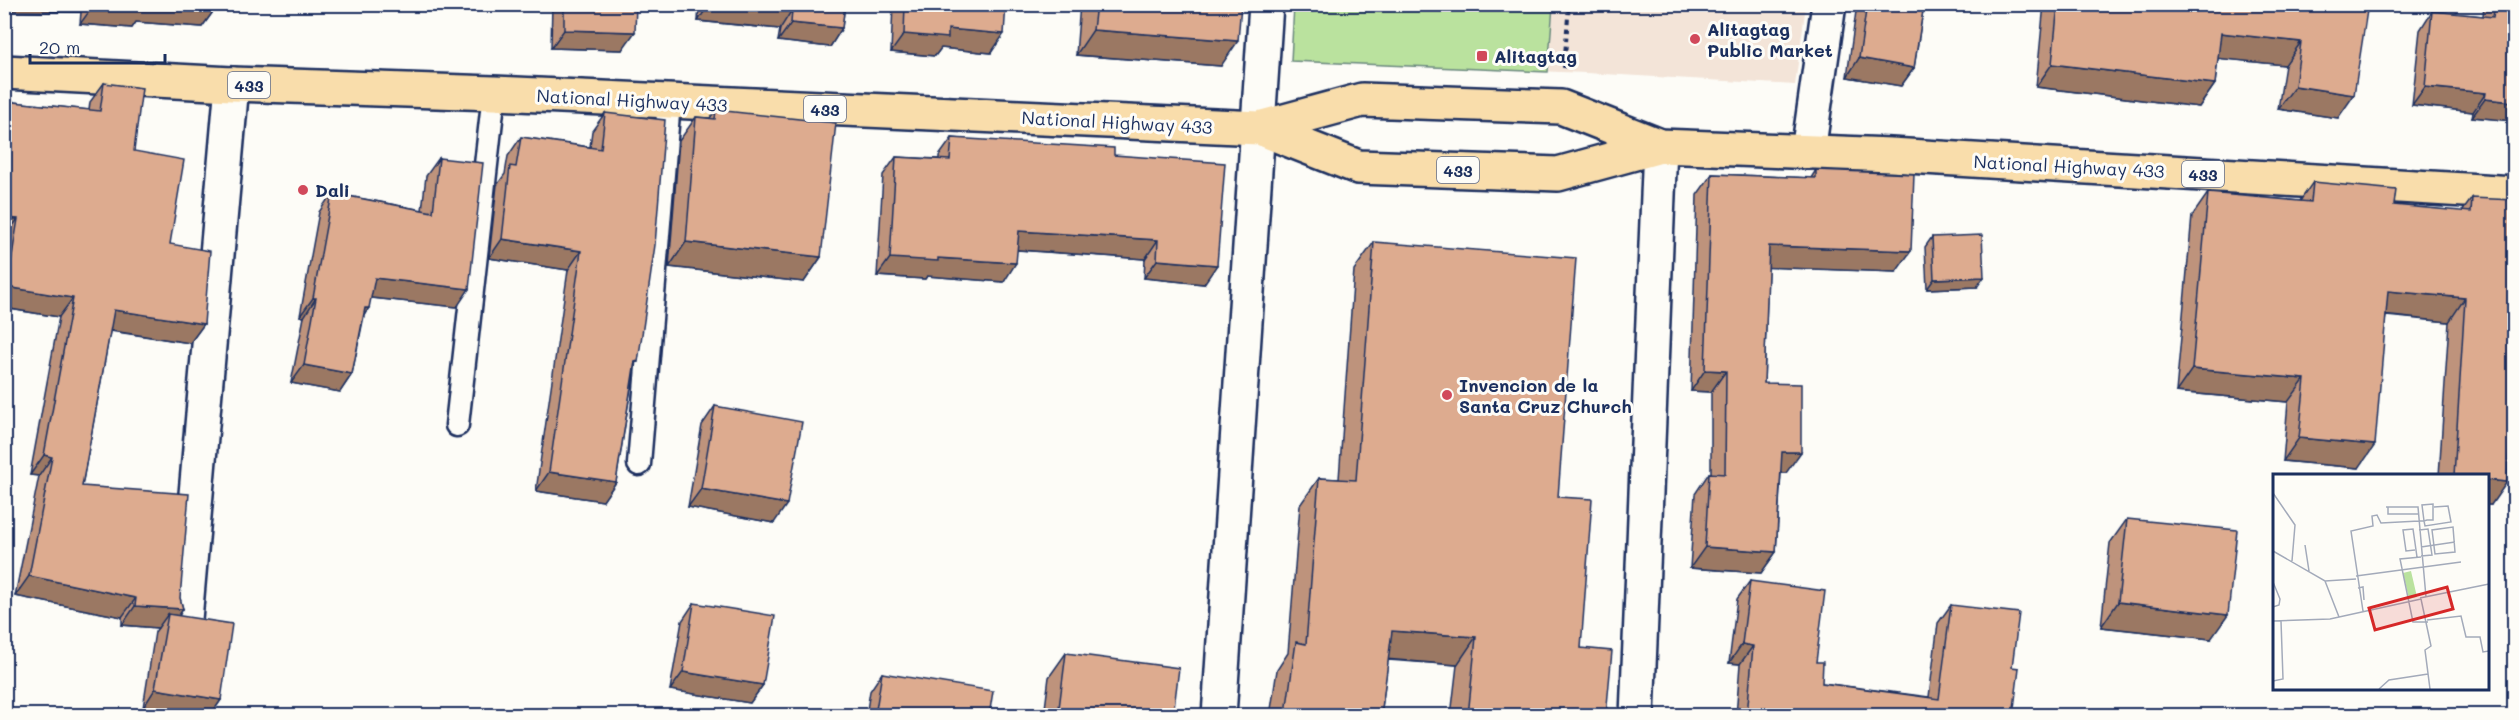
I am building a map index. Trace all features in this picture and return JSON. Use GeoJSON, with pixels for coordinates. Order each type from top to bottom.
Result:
{"type":"FeatureCollection","features":[{"type":"Feature","properties":{"kind":"main road","name":"National Highway 433"},"geometry":{"type":"LineString","coordinates":[[4,72],[232,84],[494,93],[1259,128],[1362,100],[1561,107],[1660,146]]}},
{"type":"Feature","properties":{"kind":"main road","name":"National Highway 433"},"geometry":{"type":"LineString","coordinates":[[1259,128],[1358,167],[1558,174],[1660,146],[1891,155],[2514,193]]}},
{"type":"Feature","properties":{"kind":"street"},"geometry":{"type":"LineString","coordinates":[[1219,716],[1266,4]]}},
{"type":"Feature","properties":{"kind":"street"},"geometry":{"type":"LineString","coordinates":[[1808,152],[1829,4]]}},
{"type":"Feature","properties":{"kind":"street"},"geometry":{"type":"LineString","coordinates":[[185,619],[232,84]]}},
{"type":"Feature","properties":{"kind":"street"},"geometry":{"type":"LineString","coordinates":[[1637,716],[1660,146]]}},
{"type":"Feature","properties":{"kind":"lane"},"geometry":{"type":"LineString","coordinates":[[457,425],[494,93]]}},
{"type":"Feature","properties":{"kind":"lane"},"geometry":{"type":"LineString","coordinates":[[639,464],[669,102]]}},
{"type":"Feature","properties":{"kind":"path"},"geometry":{"type":"LineString","coordinates":[[1561,107],[1569,4]]}},
{"type":"Feature","properties":{"kind":"shaded area"},"geometry":{"type":"Polygon","coordinates":[[[1294,5],[1806,5],[1795,85],[1586,73],[1291,61],[1294,5]]]}},
{"type":"Feature","properties":{"kind":"green space"},"geometry":{"type":"Polygon","coordinates":[[[1294,5],[1553,5],[1548,72],[1291,61],[1294,5]]]}},
{"type":"Feature","properties":{"kind":"building"},"geometry":{"type":"Polygon","coordinates":[[[93,4],[145,4],[145,10],[93,6],[93,4]]]}},
{"type":"Feature","properties":{"kind":"building"},"geometry":{"type":"Polygon","coordinates":[[[157,4],[215,4],[215,9],[157,4]]]}},
{"type":"Feature","properties":{"kind":"building"},"geometry":{"type":"Polygon","coordinates":[[[564,4],[636,4],[635,32],[564,30],[564,4]]]}},
{"type":"Feature","properties":{"kind":"building"},"geometry":{"type":"Polygon","coordinates":[[[728,4],[845,4],[842,28],[791,23],[792,10],[728,4]]]}},
{"type":"Feature","properties":{"kind":"building"},"geometry":{"type":"Polygon","coordinates":[[[905,4],[1006,4],[1004,34],[948,29],[948,38],[904,34],[905,4]]]}},
{"type":"Feature","properties":{"kind":"building"},"geometry":{"type":"Polygon","coordinates":[[[1096,4],[1241,4],[1238,41],[1093,30],[1096,4]]]}},
{"type":"Feature","properties":{"kind":"building"},"geometry":{"type":"Polygon","coordinates":[[[1867,4],[1924,4],[1914,68],[1859,58],[1867,4]]]}},
{"type":"Feature","properties":{"kind":"building"},"geometry":{"type":"Polygon","coordinates":[[[2058,4],[2368,4],[2354,95],[2295,86],[2301,42],[2221,33],[2215,84],[2052,64],[2058,4]]]}},
{"type":"Feature","properties":{"kind":"building"},"geometry":{"type":"Polygon","coordinates":[[[2495,4],[2514,4],[2514,102],[2485,99],[2486,93],[2425,87],[2432,11],[2493,17],[2495,4]]]}},
{"type":"Feature","properties":{"kind":"building"},"geometry":{"type":"Polygon","coordinates":[[[104,83],[142,88],[134,151],[184,160],[170,244],[210,251],[204,324],[114,310],[82,486],[189,494],[180,598],[183,609],[135,606],[136,598],[29,576],[52,457],[44,455],[73,298],[7,287],[18,219],[4,218],[4,101],[100,111],[104,83]]]}},
{"type":"Feature","properties":{"kind":"building"},"geometry":{"type":"Polygon","coordinates":[[[716,110],[836,123],[821,257],[686,242],[696,117],[715,119],[716,110]]]}},
{"type":"Feature","properties":{"kind":"building"},"geometry":{"type":"Polygon","coordinates":[[[605,113],[665,120],[655,245],[638,362],[635,361],[616,482],[549,472],[581,251],[502,239],[510,166],[516,167],[521,137],[601,149],[605,113]]]}},
{"type":"Feature","properties":{"kind":"building"},"geometry":{"type":"Polygon","coordinates":[[[952,138],[1114,148],[1114,155],[1225,163],[1217,265],[1157,260],[1158,240],[1019,231],[1016,263],[938,258],[938,261],[890,258],[896,157],[950,160],[952,138]]]}},
{"type":"Feature","properties":{"kind":"building"},"geometry":{"type":"Polygon","coordinates":[[[439,158],[483,163],[469,289],[375,278],[369,308],[365,308],[352,374],[304,365],[316,298],[313,298],[332,193],[433,212],[439,158]]]}},
{"type":"Feature","properties":{"kind":"building"},"geometry":{"type":"Polygon","coordinates":[[[1816,170],[1914,174],[1911,251],[1769,246],[1764,383],[1801,384],[1801,452],[1782,452],[1776,552],[1705,547],[1709,473],[1725,474],[1726,371],[1705,370],[1712,174],[1816,178],[1816,170]]]}},
{"type":"Feature","properties":{"kind":"building"},"geometry":{"type":"Polygon","coordinates":[[[2313,182],[2396,190],[2394,205],[2471,212],[2472,198],[2514,200],[2514,366],[2507,482],[2489,480],[2489,474],[2454,474],[2465,298],[2388,291],[2375,445],[2299,438],[2305,379],[2192,369],[2208,193],[2311,202],[2313,182]]]}},
{"type":"Feature","properties":{"kind":"building"},"geometry":{"type":"Polygon","coordinates":[[[1982,235],[1984,277],[1934,279],[1932,237],[1982,235]]]}},
{"type":"Feature","properties":{"kind":"building","name":"Invencion de la Santa Cruz Church"},"geometry":{"type":"Polygon","coordinates":[[[1374,242],[1576,258],[1558,497],[1592,499],[1581,648],[1612,651],[1606,716],[1468,716],[1476,637],[1392,631],[1381,716],[1305,716],[1286,713],[1296,642],[1306,644],[1319,478],[1356,480],[1374,242]]]}},
{"type":"Feature","properties":{"kind":"building"},"geometry":{"type":"Polygon","coordinates":[[[715,406],[802,422],[787,504],[701,489],[715,406]]]}},
{"type":"Feature","properties":{"kind":"building"},"geometry":{"type":"Polygon","coordinates":[[[2127,519],[2237,530],[2228,615],[2118,602],[2127,519]]]}},
{"type":"Feature","properties":{"kind":"building"},"geometry":{"type":"Polygon","coordinates":[[[1750,581],[1825,591],[1816,662],[1823,662],[1822,683],[1939,699],[1951,605],[2019,613],[2012,667],[2019,668],[2013,716],[1747,716],[1753,646],[1742,644],[1750,581]]]}},
{"type":"Feature","properties":{"kind":"building"},"geometry":{"type":"Polygon","coordinates":[[[694,603],[775,616],[763,685],[683,672],[694,603]]]}},
{"type":"Feature","properties":{"kind":"building"},"geometry":{"type":"Polygon","coordinates":[[[168,614],[232,624],[221,700],[155,689],[168,614]]]}},
{"type":"Feature","properties":{"kind":"building"},"geometry":{"type":"Polygon","coordinates":[[[1066,653],[1179,668],[1173,716],[1058,716],[1066,653]]]}},
{"type":"Feature","properties":{"kind":"building"},"geometry":{"type":"Polygon","coordinates":[[[882,673],[993,691],[989,716],[875,716],[882,673]]]}},
{"type":"Feature","properties":{"kind":"place","name":"Alitagtag Public Market"},"geometry":{"type":"Point","coordinates":[1695,39]}},
{"type":"Feature","properties":{"kind":"place","name":"Alitagtag"},"geometry":{"type":"Point","coordinates":[1482,56]}},
{"type":"Feature","properties":{"kind":"place","name":"Dali"},"geometry":{"type":"Point","coordinates":[303,190]}},
{"type":"Feature","properties":{"kind":"place","name":"Invencion de la Santa Cruz Church"},"geometry":{"type":"Point","coordinates":[1447,395]}}]}
